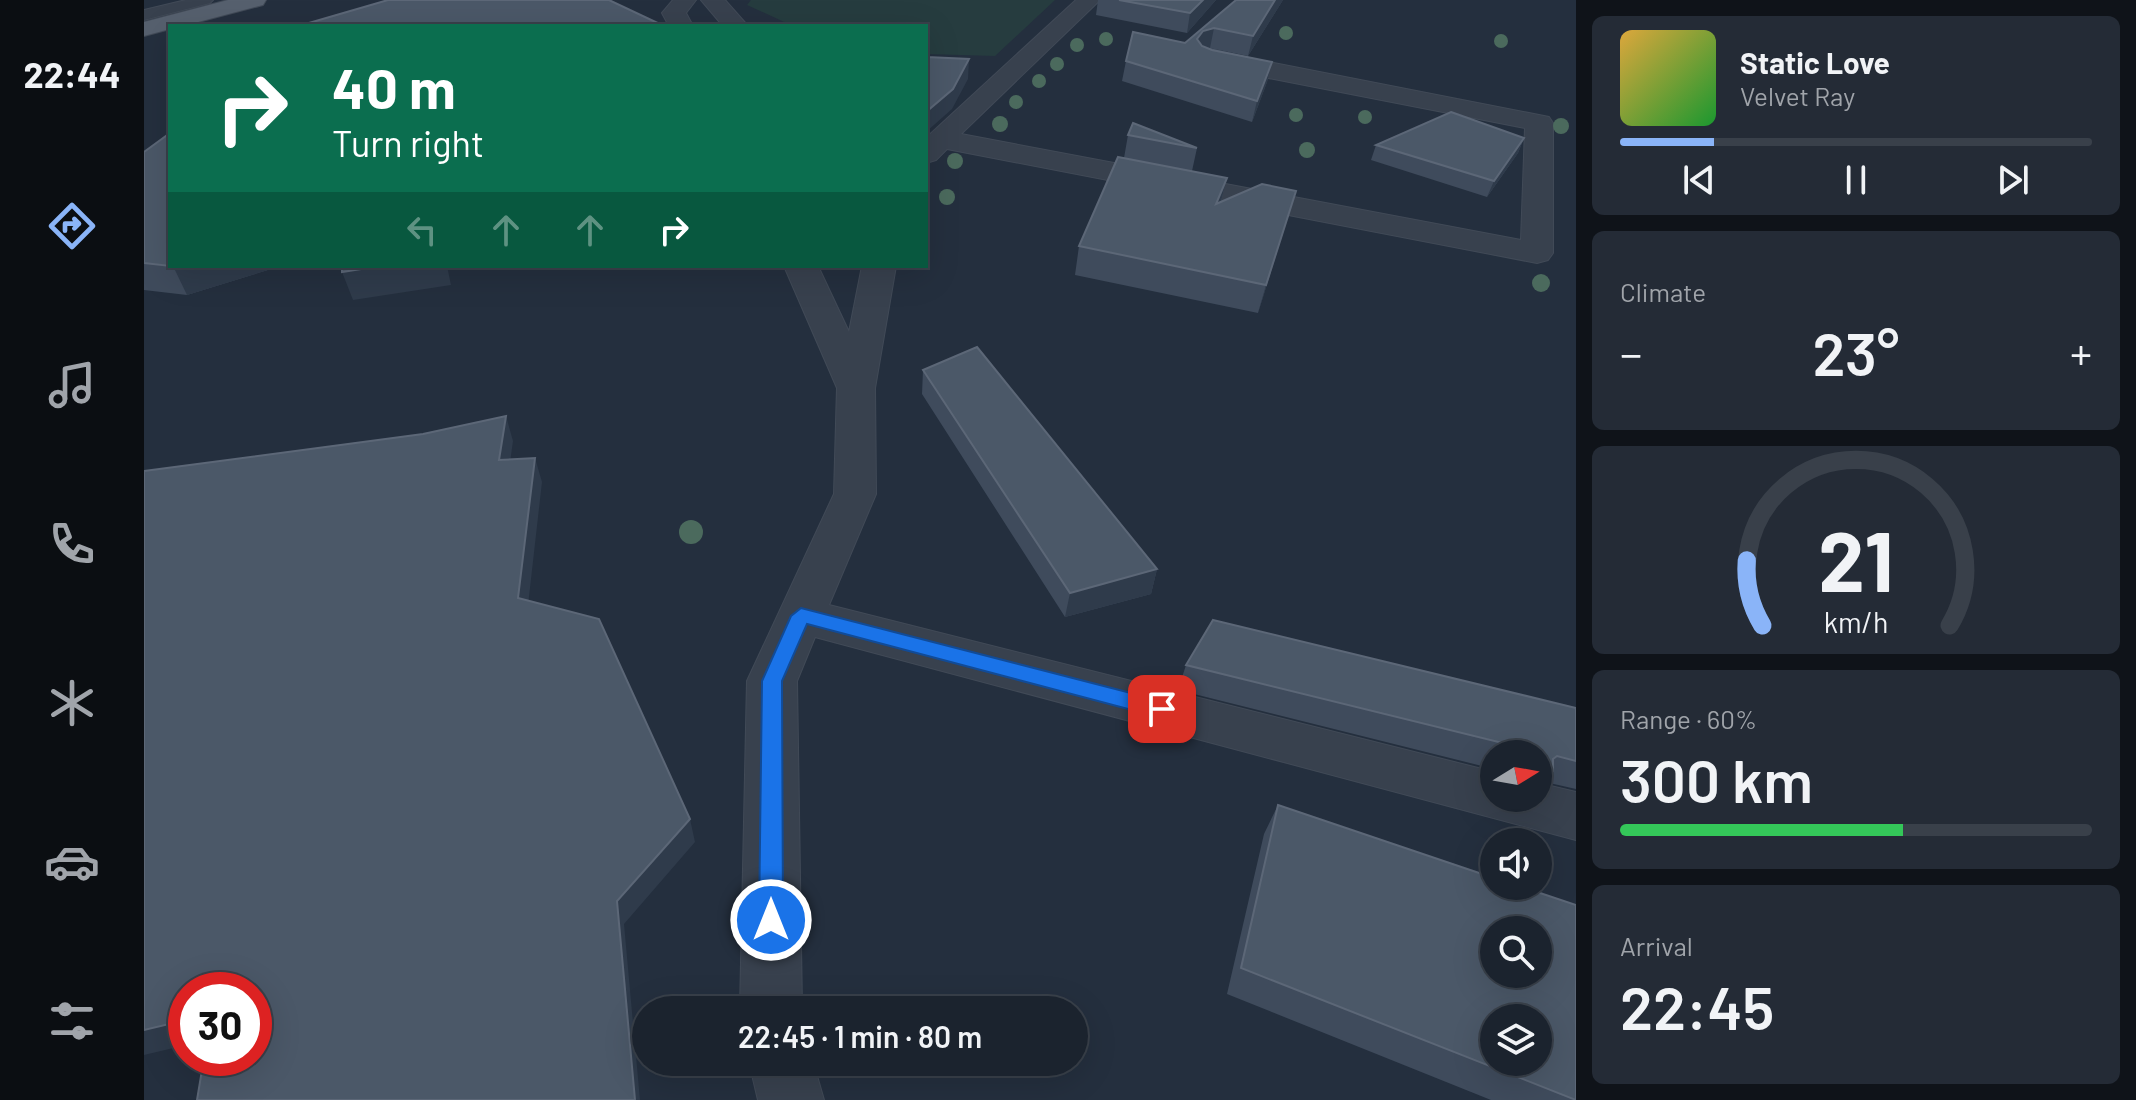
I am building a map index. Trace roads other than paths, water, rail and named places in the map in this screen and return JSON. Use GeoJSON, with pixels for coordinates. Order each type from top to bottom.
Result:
{"type":"FeatureCollection","features":[{"type":"Feature","properties":{"kind":"main road"},"geometry":{"type":"LineString","coordinates":[[144,29],[255,0]]}},
{"type":"Feature","properties":{"kind":"street"},"geometry":{"type":"LineString","coordinates":[[680,24],[674,13],[685,0]]}},
{"type":"Feature","properties":{"kind":"street"},"geometry":{"type":"LineString","coordinates":[[712,0],[734,24]]}},
{"type":"Feature","properties":{"kind":"street"},"geometry":{"type":"LineString","coordinates":[[934,147],[1089,0]]}},
{"type":"Feature","properties":{"kind":"street"},"geometry":{"type":"LineString","coordinates":[[934,147],[1537,253],[1539,123],[1209,59]]}},
{"type":"Feature","properties":{"kind":"street"},"geometry":{"type":"LineString","coordinates":[[983,69],[1012,71]]}},
{"type":"Feature","properties":{"kind":"street"},"geometry":{"type":"LineString","coordinates":[[802,268],[856,388]]}},
{"type":"Feature","properties":{"kind":"street"},"geometry":{"type":"LineString","coordinates":[[771,996],[772,681],[855,494],[856,388],[879,268]]}},
{"type":"Feature","properties":{"kind":"street"},"geometry":{"type":"LineString","coordinates":[[801,616],[1480,791]]}},
{"type":"Feature","properties":{"kind":"street"},"geometry":{"type":"LineString","coordinates":[[1552,810],[1576,816]]}},
{"type":"Feature","properties":{"kind":"street"},"geometry":{"type":"LineString","coordinates":[[785,1076],[791,1100]]}},
{"type":"Feature","properties":{"kind":"lane"},"geometry":{"type":"LineString","coordinates":[[144,9],[183,0]]}},
{"type":"Feature","properties":{"kind":"lane"},"geometry":{"type":"LineString","coordinates":[[144,15],[205,0]]}}]}
